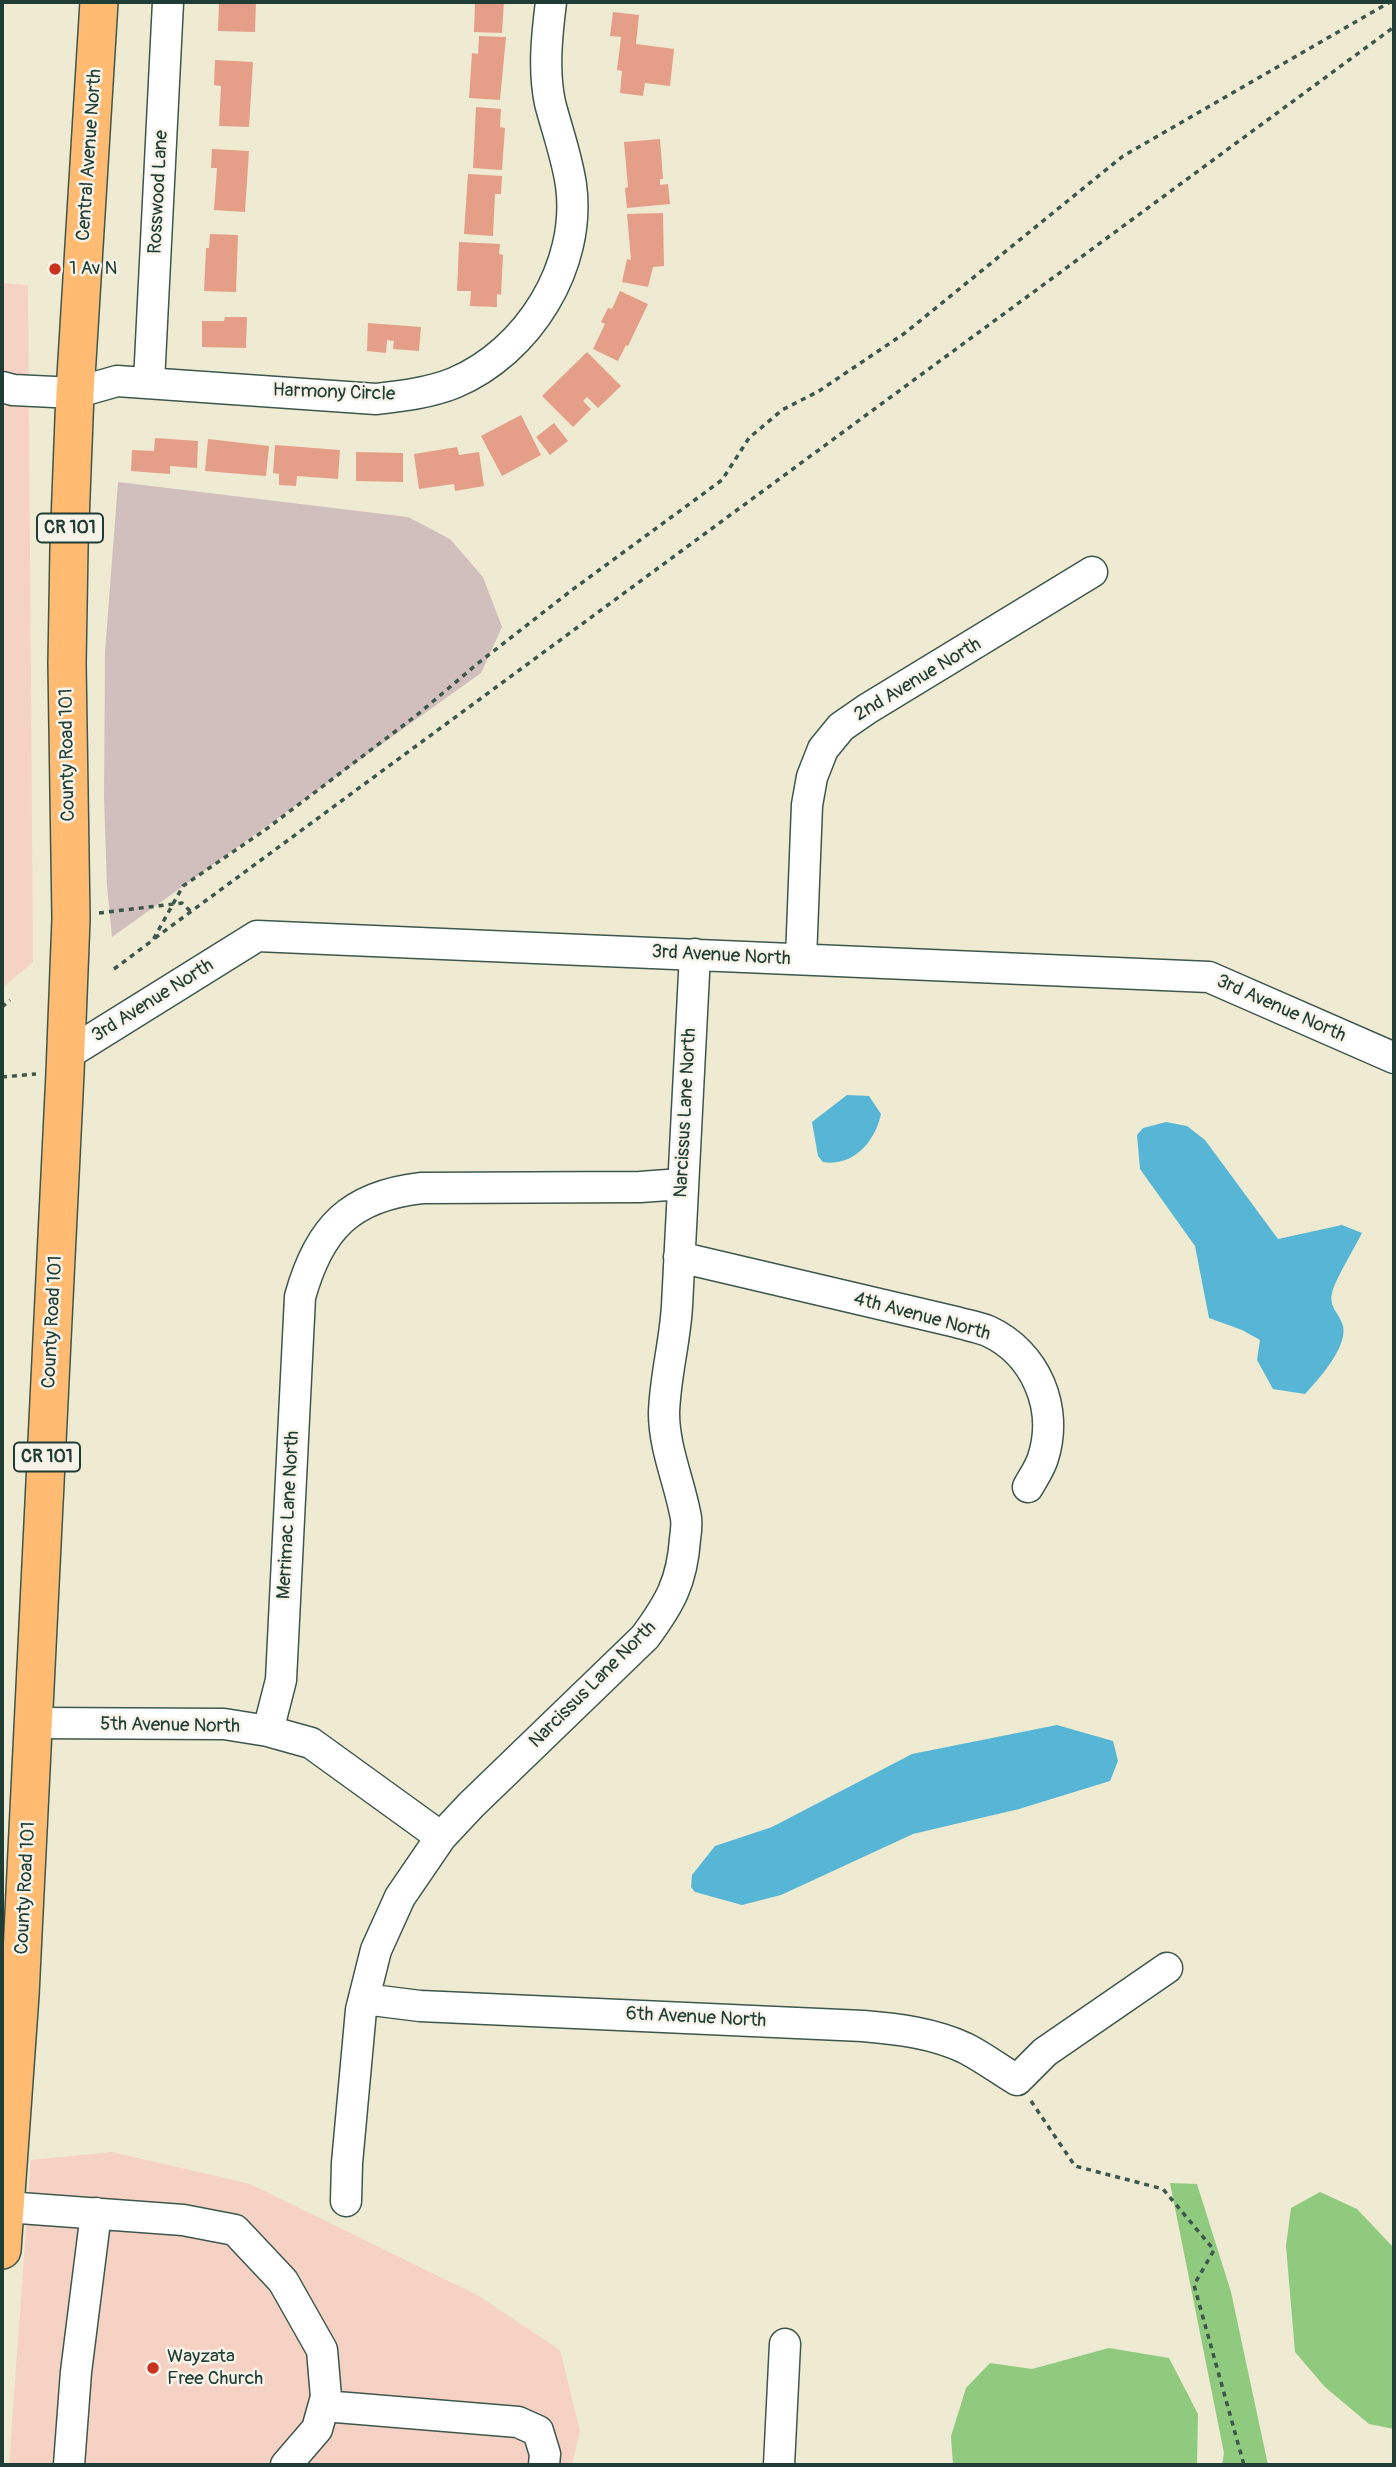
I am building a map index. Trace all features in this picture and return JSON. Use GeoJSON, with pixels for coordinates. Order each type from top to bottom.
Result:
{"type":"FeatureCollection","features":[{"type":"Feature","properties":{"kind":"main road","name":"Central Avenue North"},"geometry":{"type":"LineString","coordinates":[[75,393],[99,2]]}},
{"type":"Feature","properties":{"kind":"main road","name":"County Road 101"},"geometry":{"type":"LineString","coordinates":[[2,2250],[6,2207],[8,1994],[34,1723],[52,1064],[71,919],[67,663],[75,393]]}},
{"type":"Feature","properties":{"kind":"street","name":"Rosswood Lane"},"geometry":{"type":"LineString","coordinates":[[149,382],[169,2]]}},
{"type":"Feature","properties":{"kind":"street","name":"Harmony Circle"},"geometry":{"type":"LineString","coordinates":[[75,393],[111,381],[376,399],[415,395],[454,383],[489,364],[520,337],[545,304],[562,267],[570,228],[571,188],[550,100],[546,52],[551,2]]}},
{"type":"Feature","properties":{"kind":"street"},"geometry":{"type":"LineString","coordinates":[[2,387],[75,393]]}},
{"type":"Feature","properties":{"kind":"street","name":"2nd Avenue North"},"geometry":{"type":"LineString","coordinates":[[801,959],[807,805],[812,777],[823,749],[841,727],[867,709],[1092,572]]}},
{"type":"Feature","properties":{"kind":"street","name":"3rd Avenue North"},"geometry":{"type":"LineString","coordinates":[[52,1064],[257,936],[1209,977],[1394,1058]]}},
{"type":"Feature","properties":{"kind":"street","name":"Narcissus Lane North"},"geometry":{"type":"LineString","coordinates":[[346,2201],[346,2162],[364,1999],[376,1950],[400,1897],[441,1837],[471,1805],[645,1637],[663,1612],[678,1583],[686,1521],[669,1454],[664,1414],[667,1376],[675,1339],[695,954]]}},
{"type":"Feature","properties":{"kind":"street","name":"Merrimac Lane North"},"geometry":{"type":"LineString","coordinates":[[268,1731],[281,1680],[300,1297],[308,1269],[321,1243],[341,1219],[364,1203],[393,1192],[422,1188],[640,1187],[682,1184]]}},
{"type":"Feature","properties":{"kind":"street","name":"4th Avenue North"},"geometry":{"type":"LineString","coordinates":[[679,1257],[956,1322],[987,1331],[1014,1347],[1034,1370],[1045,1398],[1048,1428],[1043,1459],[1028,1487]]}},
{"type":"Feature","properties":{"kind":"street","name":"5th Avenue North"},"geometry":{"type":"LineString","coordinates":[[34,1723],[224,1724],[268,1731],[311,1743],[441,1837]]}},
{"type":"Feature","properties":{"kind":"street"},"geometry":{"type":"LineString","coordinates":[[1017,2080],[1045,2052],[1167,1968]]}},
{"type":"Feature","properties":{"kind":"street","name":"6th Avenue North"},"geometry":{"type":"LineString","coordinates":[[364,1999],[420,2006],[898,2029],[932,2036],[966,2049],[1017,2080]]}},
{"type":"Feature","properties":{"kind":"street"},"geometry":{"type":"LineString","coordinates":[[6,2207],[183,2220],[234,2230],[283,2281],[322,2350],[326,2397],[317,2429],[286,2465]]}},
{"type":"Feature","properties":{"kind":"street"},"geometry":{"type":"LineString","coordinates":[[69,2465],[76,2372],[96,2213]]}},
{"type":"Feature","properties":{"kind":"street"},"geometry":{"type":"LineString","coordinates":[[779,2465],[785,2344]]}},
{"type":"Feature","properties":{"kind":"street"},"geometry":{"type":"LineString","coordinates":[[324,2406],[518,2422],[538,2431],[545,2454],[544,2465]]}},
{"type":"Feature","properties":{"kind":"path"},"geometry":{"type":"LineString","coordinates":[[153,940],[183,886],[276,823],[417,715],[562,598],[722,480],[749,438],[782,410],[819,391],[905,334],[1124,156],[1390,2]]}},
{"type":"Feature","properties":{"kind":"path"},"geometry":{"type":"LineString","coordinates":[[114,969],[1394,27]]}},
{"type":"Feature","properties":{"kind":"path"},"geometry":{"type":"LineString","coordinates":[[98,913],[182,903],[191,912]]}},
{"type":"Feature","properties":{"kind":"path"},"geometry":{"type":"LineString","coordinates":[[2,1007],[10,1000]]}},
{"type":"Feature","properties":{"kind":"path"},"geometry":{"type":"LineString","coordinates":[[2,1077],[52,1064]]}},
{"type":"Feature","properties":{"kind":"path"},"geometry":{"type":"LineString","coordinates":[[1017,2080],[1075,2166],[1163,2189],[1214,2250],[1194,2285],[1244,2465]]}},
{"type":"Feature","properties":{"kind":"shaded area"},"geometry":{"type":"Polygon","coordinates":[[[2,283],[28,285],[33,962],[2,988],[2,283]]]}},
{"type":"Feature","properties":{"kind":"shaded area"},"geometry":{"type":"Polygon","coordinates":[[[118,482],[408,517],[450,539],[483,577],[502,627],[481,673],[112,937],[104,797],[105,652],[118,482]]]}},
{"type":"Feature","properties":{"kind":"shaded area"},"geometry":{"type":"Polygon","coordinates":[[[112,2152],[250,2184],[477,2295],[560,2350],[580,2431],[572,2465],[9,2465],[31,2160],[112,2152]]]}},
{"type":"Feature","properties":{"kind":"green space"},"geometry":{"type":"Polygon","coordinates":[[[1170,2183],[1197,2184],[1231,2292],[1268,2465],[1222,2465],[1224,2453],[1170,2183]]]}},
{"type":"Feature","properties":{"kind":"green space"},"geometry":{"type":"Polygon","coordinates":[[[1320,2192],[1357,2209],[1394,2248],[1394,2429],[1369,2424],[1325,2387],[1295,2352],[1286,2246],[1291,2208],[1320,2192]]]}},
{"type":"Feature","properties":{"kind":"green space"},"geometry":{"type":"Polygon","coordinates":[[[1109,2348],[1169,2358],[1198,2414],[1197,2465],[953,2465],[951,2436],[966,2388],[990,2363],[1032,2369],[1109,2348]]]}},
{"type":"Feature","properties":{"kind":"water"},"geometry":{"type":"Polygon","coordinates":[[[847,1095],[869,1096],[881,1114],[878,1124],[868,1143],[853,1156],[834,1163],[823,1162],[818,1156],[812,1122],[847,1095]]]}},
{"type":"Feature","properties":{"kind":"water"},"geometry":{"type":"Polygon","coordinates":[[[1166,1122],[1187,1126],[1205,1140],[1278,1239],[1342,1225],[1362,1233],[1341,1272],[1331,1298],[1342,1323],[1342,1341],[1332,1361],[1305,1394],[1273,1389],[1257,1360],[1260,1340],[1209,1318],[1195,1246],[1140,1169],[1137,1135],[1143,1128],[1166,1122]]]}},
{"type":"Feature","properties":{"kind":"water"},"geometry":{"type":"Polygon","coordinates":[[[1057,1725],[1113,1741],[1118,1761],[1110,1781],[1019,1809],[913,1834],[781,1895],[742,1905],[695,1892],[691,1887],[692,1875],[715,1846],[772,1827],[912,1754],[1057,1725]]]}},
{"type":"Feature","properties":{"kind":"building"},"geometry":{"type":"Polygon","coordinates":[[[219,2],[256,2],[255,32],[218,31],[219,2]]]}},
{"type":"Feature","properties":{"kind":"building"},"geometry":{"type":"Polygon","coordinates":[[[475,2],[504,2],[502,33],[474,32],[475,2]]]}},
{"type":"Feature","properties":{"kind":"building"},"geometry":{"type":"Polygon","coordinates":[[[613,12],[639,15],[636,44],[674,49],[670,86],[645,83],[643,96],[620,93],[622,71],[617,70],[621,37],[610,36],[613,12]]]}},
{"type":"Feature","properties":{"kind":"building"},"geometry":{"type":"Polygon","coordinates":[[[479,36],[506,37],[500,100],[469,98],[472,53],[478,54],[479,36]]]}},
{"type":"Feature","properties":{"kind":"building"},"geometry":{"type":"Polygon","coordinates":[[[215,60],[253,62],[249,127],[219,126],[221,86],[214,85],[215,60]]]}},
{"type":"Feature","properties":{"kind":"building"},"geometry":{"type":"Polygon","coordinates":[[[476,107],[501,109],[500,127],[505,128],[502,170],[473,168],[476,107]]]}},
{"type":"Feature","properties":{"kind":"building"},"geometry":{"type":"Polygon","coordinates":[[[660,139],[663,179],[660,179],[660,185],[668,184],[670,204],[627,208],[624,142],[660,139]]]}},
{"type":"Feature","properties":{"kind":"building"},"geometry":{"type":"Polygon","coordinates":[[[212,149],[249,151],[245,212],[214,210],[217,168],[211,168],[212,149]]]}},
{"type":"Feature","properties":{"kind":"building"},"geometry":{"type":"Polygon","coordinates":[[[468,174],[502,176],[501,194],[495,194],[493,236],[464,234],[468,174]]]}},
{"type":"Feature","properties":{"kind":"building"},"geometry":{"type":"Polygon","coordinates":[[[663,213],[664,266],[653,267],[648,287],[622,282],[627,259],[631,260],[627,214],[663,213]]]}},
{"type":"Feature","properties":{"kind":"building"},"geometry":{"type":"Polygon","coordinates":[[[210,234],[238,235],[236,292],[204,291],[206,248],[209,248],[210,234]]]}},
{"type":"Feature","properties":{"kind":"building"},"geometry":{"type":"Polygon","coordinates":[[[459,242],[500,244],[499,254],[503,255],[501,295],[497,294],[497,307],[470,306],[471,291],[457,291],[459,242]]]}},
{"type":"Feature","properties":{"kind":"building"},"geometry":{"type":"Polygon","coordinates":[[[620,291],[648,304],[618,361],[593,349],[605,324],[601,322],[608,308],[612,309],[620,291]]]}},
{"type":"Feature","properties":{"kind":"building"},"geometry":{"type":"Polygon","coordinates":[[[225,317],[247,317],[246,348],[202,347],[202,321],[224,321],[225,317]]]}},
{"type":"Feature","properties":{"kind":"building"},"geometry":{"type":"Polygon","coordinates":[[[368,323],[421,327],[419,351],[393,349],[394,341],[387,340],[386,353],[367,351],[368,323]]]}},
{"type":"Feature","properties":{"kind":"building"},"geometry":{"type":"Polygon","coordinates":[[[587,352],[621,386],[598,408],[587,397],[583,401],[591,409],[573,427],[542,396],[587,352]]]}},
{"type":"Feature","properties":{"kind":"building"},"geometry":{"type":"Polygon","coordinates":[[[521,415],[541,455],[502,476],[481,436],[521,415]]]}},
{"type":"Feature","properties":{"kind":"building"},"geometry":{"type":"Polygon","coordinates":[[[554,423],[568,441],[550,455],[536,437],[554,423]]]}},
{"type":"Feature","properties":{"kind":"building"},"geometry":{"type":"Polygon","coordinates":[[[155,438],[198,441],[197,468],[170,466],[170,474],[131,471],[132,450],[154,451],[155,438]]]}},
{"type":"Feature","properties":{"kind":"building"},"geometry":{"type":"Polygon","coordinates":[[[208,439],[269,446],[266,476],[205,471],[208,439]]]}},
{"type":"Feature","properties":{"kind":"building"},"geometry":{"type":"Polygon","coordinates":[[[275,445],[340,450],[338,479],[297,476],[296,486],[279,485],[279,474],[273,473],[275,445]]]}},
{"type":"Feature","properties":{"kind":"building"},"geometry":{"type":"Polygon","coordinates":[[[457,447],[459,455],[479,452],[484,486],[455,491],[454,484],[419,489],[414,454],[457,447]]]}},
{"type":"Feature","properties":{"kind":"building"},"geometry":{"type":"Polygon","coordinates":[[[356,452],[403,453],[403,482],[356,481],[356,452]]]}},
{"type":"Feature","properties":{"kind":"place","name":"1 Av N"},"geometry":{"type":"Point","coordinates":[55,269]}},
{"type":"Feature","properties":{"kind":"place","name":"Wayzata Free Church"},"geometry":{"type":"Point","coordinates":[153,2368]}}]}
